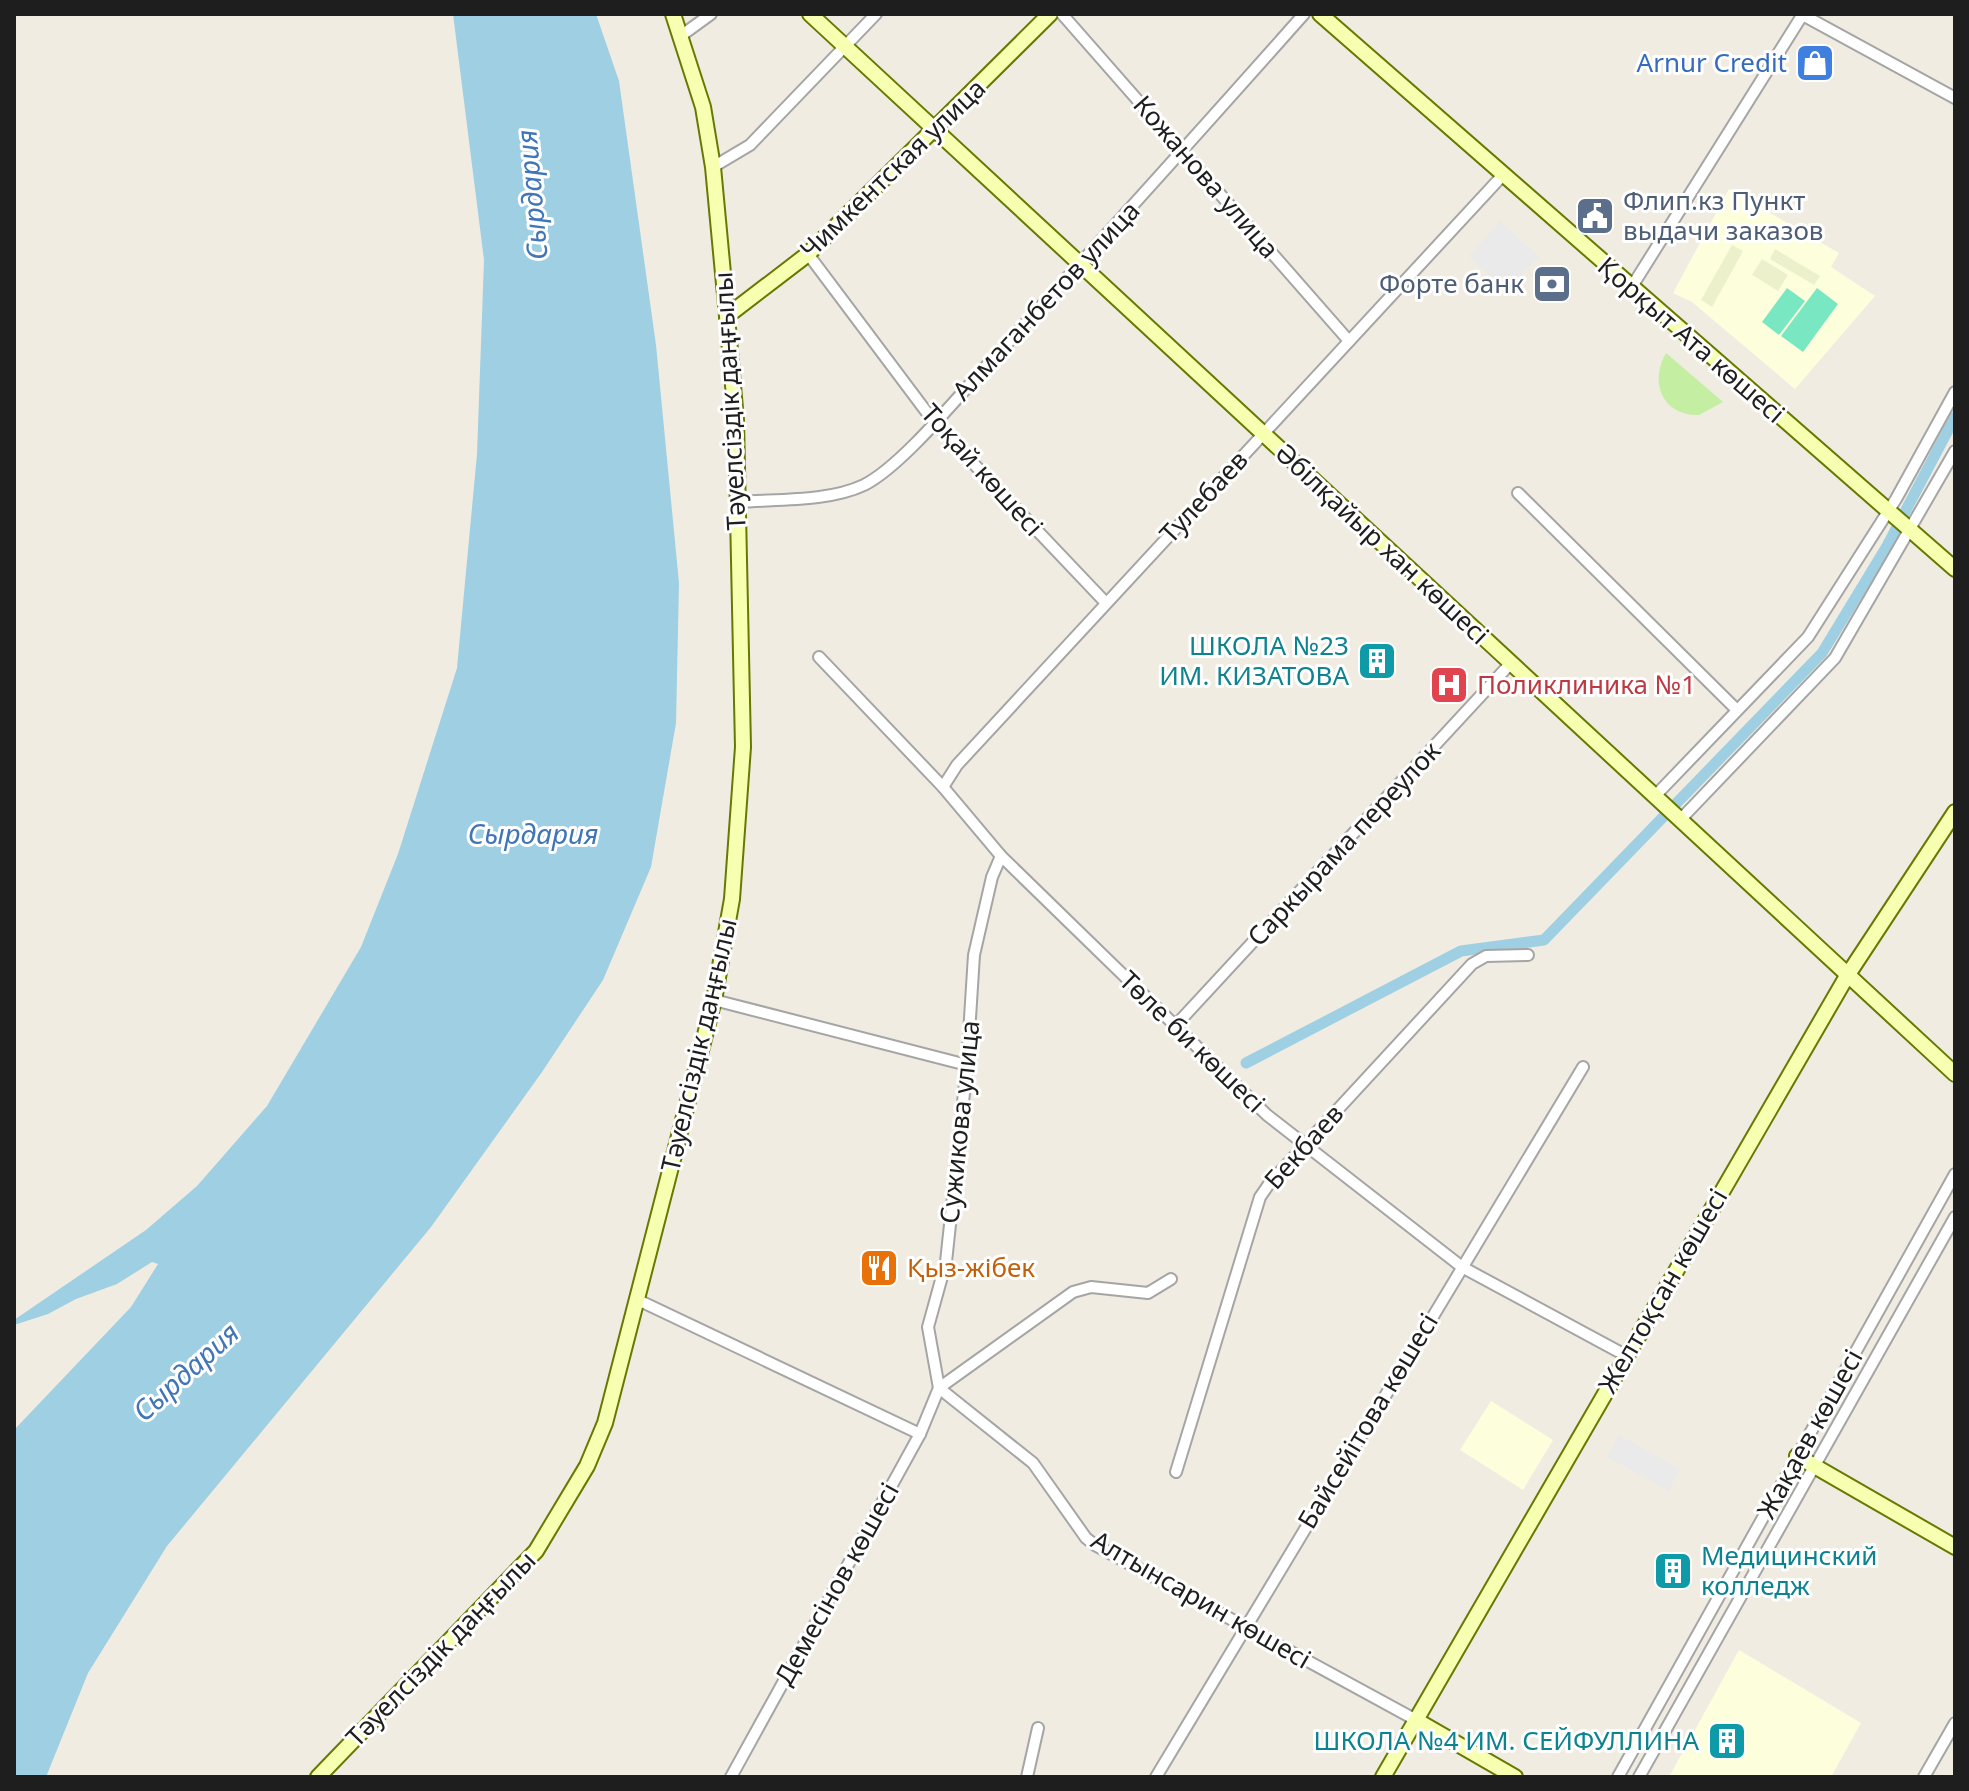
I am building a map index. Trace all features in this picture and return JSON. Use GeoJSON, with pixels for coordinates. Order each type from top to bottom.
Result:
{"type":"FeatureCollection","features":[{"type":"Feature","properties":{"kind":"street","name":"Тәуелсіздік даңғылы"},"geometry":{"type":"LineString","coordinates":[[318,1777],[536,1551],[587,1466],[605,1423],[714,1000],[732,899],[743,747],[738,502],[727,316],[713,167],[703,107],[673,14]]}},
{"type":"Feature","properties":{"kind":"street"},"geometry":{"type":"LineString","coordinates":[[682,35],[711,14]]}},
{"type":"Feature","properties":{"kind":"street","name":"Әбілқайыр хан көшесі"},"geometry":{"type":"LineString","coordinates":[[810,14],[1955,1074]]}},
{"type":"Feature","properties":{"kind":"street"},"geometry":{"type":"LineString","coordinates":[[713,167],[750,145],[876,14]]}},
{"type":"Feature","properties":{"kind":"street","name":"Чимкентская улица"},"geometry":{"type":"LineString","coordinates":[[727,316],[808,254],[1050,14]]}},
{"type":"Feature","properties":{"kind":"street","name":"Кожанова улица"},"geometry":{"type":"LineString","coordinates":[[1062,14],[1349,341]]}},
{"type":"Feature","properties":{"kind":"street","name":"Алмаганбетов улица"},"geometry":{"type":"LineString","coordinates":[[738,502],[828,494],[864,485],[886,469],[934,422],[1080,264],[1304,14]]}},
{"type":"Feature","properties":{"kind":"street","name":"Қорқыт Ата көшесі"},"geometry":{"type":"LineString","coordinates":[[1320,14],[1955,569]]}},
{"type":"Feature","properties":{"kind":"street"},"geometry":{"type":"LineString","coordinates":[[1631,288],[1802,14],[1955,98]]}},
{"type":"Feature","properties":{"kind":"street","name":"Тулебаев"},"geometry":{"type":"LineString","coordinates":[[943,787],[957,765],[1502,176]]}},
{"type":"Feature","properties":{"kind":"street","name":"Тоқай көшесі"},"geometry":{"type":"LineString","coordinates":[[808,254],[934,422],[1106,603]]}},
{"type":"Feature","properties":{"kind":"street"},"geometry":{"type":"LineString","coordinates":[[1655,796],[1808,637],[1888,511],[1955,392]]}},
{"type":"Feature","properties":{"kind":"street"},"geometry":{"type":"LineString","coordinates":[[1680,820],[1835,658],[1911,532],[1955,451]]}},
{"type":"Feature","properties":{"kind":"street"},"geometry":{"type":"LineString","coordinates":[[1518,493],[1737,710]]}},
{"type":"Feature","properties":{"kind":"street","name":"Төле би көшесі"},"geometry":{"type":"LineString","coordinates":[[819,657],[943,787],[1001,856],[1267,1115],[1462,1267],[1625,1355]]}},
{"type":"Feature","properties":{"kind":"street","name":"Саркырама переулок"},"geometry":{"type":"LineString","coordinates":[[1176,1025],[1511,663]]}},
{"type":"Feature","properties":{"kind":"street","name":"Желтоқсан көшесі"},"geometry":{"type":"LineString","coordinates":[[1383,1777],[1847,976],[1955,812]]}},
{"type":"Feature","properties":{"kind":"street","name":"Сужикова улица"},"geometry":{"type":"LineString","coordinates":[[939,1388],[928,1327],[946,1262],[967,1065],[974,955],[992,877],[1001,856]]}},
{"type":"Feature","properties":{"kind":"street","name":"Бекбаев"},"geometry":{"type":"LineString","coordinates":[[1176,1472],[1260,1197],[1472,964],[1486,956],[1528,955]]}},
{"type":"Feature","properties":{"kind":"street"},"geometry":{"type":"LineString","coordinates":[[714,1000],[967,1065]]}},
{"type":"Feature","properties":{"kind":"street","name":"Байсейітова көшесі"},"geometry":{"type":"LineString","coordinates":[[1156,1777],[1583,1067]]}},
{"type":"Feature","properties":{"kind":"street","name":"Жақаев көшесі"},"geometry":{"type":"LineString","coordinates":[[1618,1777],[1955,1174]]}},
{"type":"Feature","properties":{"kind":"street","name":"Жақаев көшесі"},"geometry":{"type":"LineString","coordinates":[[1639,1777],[1955,1217]]}},
{"type":"Feature","properties":{"kind":"street"},"geometry":{"type":"LineString","coordinates":[[939,1388],[1073,1292],[1091,1287],[1148,1293],[1171,1279]]}},
{"type":"Feature","properties":{"kind":"street"},"geometry":{"type":"LineString","coordinates":[[638,1300],[920,1434]]}},
{"type":"Feature","properties":{"kind":"street","name":"Демесінов көшесі"},"geometry":{"type":"LineString","coordinates":[[731,1777],[920,1434],[939,1388]]}},
{"type":"Feature","properties":{"kind":"street","name":"Алтынсарин көшесі"},"geometry":{"type":"LineString","coordinates":[[939,1388],[1033,1463],[1086,1538],[1416,1720]]}},
{"type":"Feature","properties":{"kind":"street"},"geometry":{"type":"LineString","coordinates":[[1797,1456],[1955,1547]]}},
{"type":"Feature","properties":{"kind":"street"},"geometry":{"type":"LineString","coordinates":[[1416,1720],[1515,1777]]}},
{"type":"Feature","properties":{"kind":"street"},"geometry":{"type":"LineString","coordinates":[[1924,1777],[1955,1723]]}},
{"type":"Feature","properties":{"kind":"street"},"geometry":{"type":"LineString","coordinates":[[1027,1777],[1038,1728]]}},
{"type":"Feature","properties":{"kind":"shaded area"},"geometry":{"type":"Polygon","coordinates":[[[1729,189],[1839,253],[1831,267],[1875,296],[1795,389],[1692,302],[1673,293],[1729,189]]]}},
{"type":"Feature","properties":{"kind":"shaded area"},"geometry":{"type":"Polygon","coordinates":[[[1500,221],[1539,257],[1506,290],[1469,256],[1500,221]]]}},
{"type":"Feature","properties":{"kind":"shaded area"},"geometry":{"type":"Polygon","coordinates":[[[1732,245],[1743,251],[1712,307],[1701,300],[1732,245]]]}},
{"type":"Feature","properties":{"kind":"shaded area"},"geometry":{"type":"Polygon","coordinates":[[[1775,249],[1820,276],[1814,285],[1770,259],[1775,249]]]}},
{"type":"Feature","properties":{"kind":"shaded area"},"geometry":{"type":"Polygon","coordinates":[[[1762,259],[1788,275],[1778,291],[1752,275],[1762,259]]]}},
{"type":"Feature","properties":{"kind":"shaded area"},"geometry":{"type":"Polygon","coordinates":[[[1491,1401],[1553,1440],[1523,1490],[1460,1450],[1491,1401]]]}},
{"type":"Feature","properties":{"kind":"shaded area"},"geometry":{"type":"Polygon","coordinates":[[[1619,1435],[1680,1469],[1669,1491],[1607,1457],[1619,1435]]]}},
{"type":"Feature","properties":{"kind":"shaded area"},"geometry":{"type":"Polygon","coordinates":[[[1739,1650],[1861,1723],[1831,1777],[1669,1777],[1739,1650]]]}},
{"type":"Feature","properties":{"kind":"green space"},"geometry":{"type":"Polygon","coordinates":[[[1787,288],[1805,301],[1779,335],[1762,322],[1787,288]]]}},
{"type":"Feature","properties":{"kind":"green space"},"geometry":{"type":"Polygon","coordinates":[[[1817,288],[1838,304],[1803,352],[1781,336],[1817,288]]]}},
{"type":"Feature","properties":{"kind":"green space"},"geometry":{"type":"Polygon","coordinates":[[[1666,353],[1723,402],[1699,415],[1676,410],[1662,395],[1659,386],[1661,364],[1666,353]]]}},
{"type":"Feature","properties":{"kind":"water","name":"Сырдария"},"geometry":{"type":"Polygon","coordinates":[[[453,14],[596,14],[619,81],[656,345],[679,583],[676,723],[651,867],[603,980],[542,1072],[431,1227],[167,1546],[88,1673],[46,1777],[14,1777],[14,1430],[131,1307],[158,1264],[152,1262],[117,1284],[76,1299],[48,1314],[14,1325],[14,1320],[146,1230],[197,1186],[267,1106],[361,947],[398,854],[457,668],[477,454],[484,260],[453,14]]]}},
{"type":"Feature","properties":{"kind":"waterway"},"geometry":{"type":"LineString","coordinates":[[1246,1063],[1461,951],[1544,940],[1822,653],[1887,546],[1955,417]]}},
{"type":"Feature","properties":{"kind":"place","name":"Arnur Credit"},"geometry":{"type":"Point","coordinates":[1815,63]}},
{"type":"Feature","properties":{"kind":"place","name":"Флип.кз Пункт выдачи заказов"},"geometry":{"type":"Point","coordinates":[1595,216]}},
{"type":"Feature","properties":{"kind":"place","name":"Форте банк"},"geometry":{"type":"Point","coordinates":[1552,284]}},
{"type":"Feature","properties":{"kind":"place","name":"ШКОЛА №23 ИМ. КИЗАТОВА"},"geometry":{"type":"Point","coordinates":[1377,661]}},
{"type":"Feature","properties":{"kind":"place","name":"Поликлиника №1"},"geometry":{"type":"Point","coordinates":[1449,685]}},
{"type":"Feature","properties":{"kind":"place","name":"Қыз-жібек"},"geometry":{"type":"Point","coordinates":[879,1268]}},
{"type":"Feature","properties":{"kind":"place","name":"Медицинский колледж"},"geometry":{"type":"Point","coordinates":[1673,1571]}},
{"type":"Feature","properties":{"kind":"place","name":"ШКОЛА №4 ИМ. СЕЙФУЛЛИНА"},"geometry":{"type":"Point","coordinates":[1727,1741]}}]}
